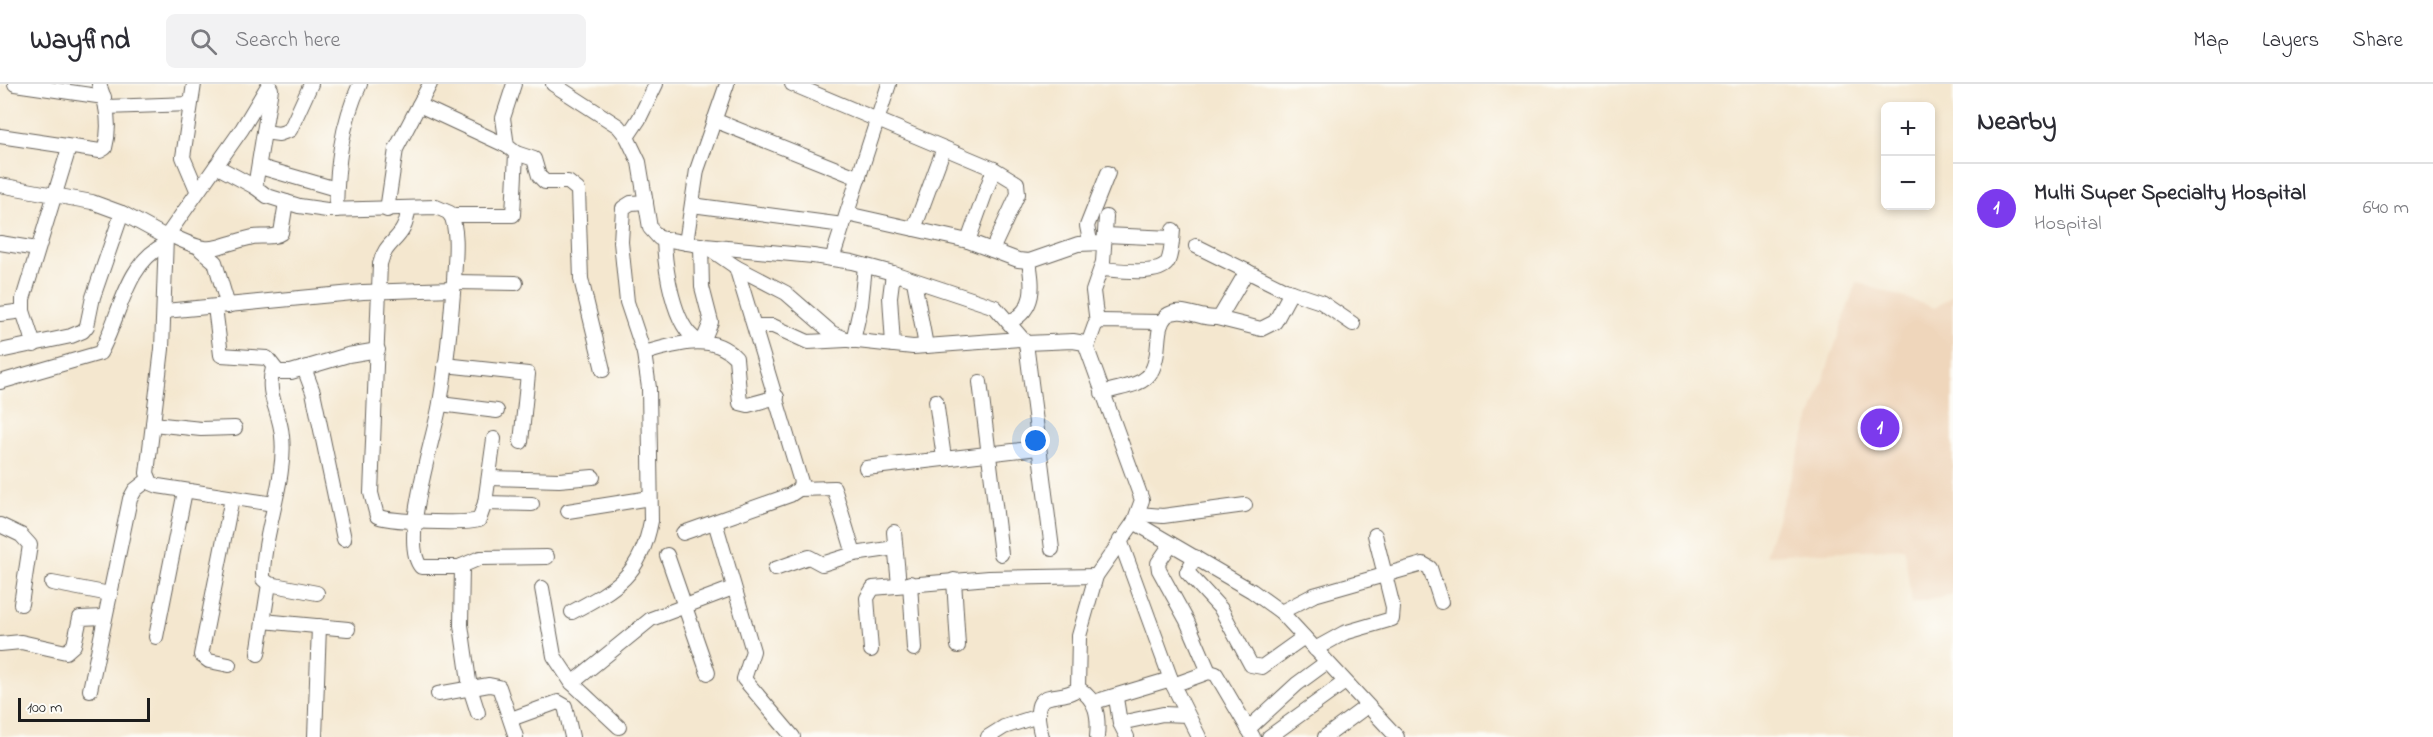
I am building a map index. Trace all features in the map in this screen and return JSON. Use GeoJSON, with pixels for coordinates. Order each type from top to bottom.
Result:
{"type":"FeatureCollection","features":[{"type":"Feature","properties":{"kind":"street"},"geometry":{"type":"LineString","coordinates":[[15,84],[103,96],[190,104]]}},
{"type":"Feature","properties":{"kind":"street"},"geometry":{"type":"LineString","coordinates":[[194,84],[183,157],[197,190]]}},
{"type":"Feature","properties":{"kind":"street"},"geometry":{"type":"LineString","coordinates":[[255,186],[260,167],[271,84]]}},
{"type":"Feature","properties":{"kind":"street"},"geometry":{"type":"LineString","coordinates":[[0,382],[100,353],[138,268],[166,239],[197,190],[216,166],[271,84]]}},
{"type":"Feature","properties":{"kind":"street"},"geometry":{"type":"LineString","coordinates":[[264,132],[279,134],[290,130],[311,84]]}},
{"type":"Feature","properties":{"kind":"street"},"geometry":{"type":"LineString","coordinates":[[336,210],[341,137],[350,106],[360,84]]}},
{"type":"Feature","properties":{"kind":"street"},"geometry":{"type":"LineString","coordinates":[[387,210],[396,148],[430,84]]}},
{"type":"Feature","properties":{"kind":"street"},"geometry":{"type":"LineString","coordinates":[[450,215],[513,215],[512,150],[503,118],[514,84]]}},
{"type":"Feature","properties":{"kind":"street"},"geometry":{"type":"LineString","coordinates":[[554,84],[618,126],[627,137],[639,162],[650,228],[652,233],[664,240],[832,259],[865,266],[988,304],[1010,322],[1023,341],[1052,549]]}},
{"type":"Feature","properties":{"kind":"street"},"geometry":{"type":"LineString","coordinates":[[574,98],[580,84]]}},
{"type":"Feature","properties":{"kind":"street"},"geometry":{"type":"LineString","coordinates":[[627,137],[639,119],[656,84]]}},
{"type":"Feature","properties":{"kind":"street"},"geometry":{"type":"LineString","coordinates":[[644,353],[700,341],[711,322],[702,287],[692,205],[697,170],[727,84]]}},
{"type":"Feature","properties":{"kind":"street"},"geometry":{"type":"LineString","coordinates":[[792,84],[994,169],[1017,183],[1018,194],[992,250]]}},
{"type":"Feature","properties":{"kind":"street"},"geometry":{"type":"LineString","coordinates":[[832,259],[889,84]]}},
{"type":"Feature","properties":{"kind":"street"},"geometry":{"type":"LineString","coordinates":[[0,136],[94,152],[105,148],[108,133],[103,96]]}},
{"type":"Feature","properties":{"kind":"street"},"geometry":{"type":"LineString","coordinates":[[419,105],[534,159],[539,176],[545,182],[568,182],[578,190],[581,279],[603,370]]}},
{"type":"Feature","properties":{"kind":"street"},"geometry":{"type":"LineString","coordinates":[[714,120],[859,178]]}},
{"type":"Feature","properties":{"kind":"street"},"geometry":{"type":"LineString","coordinates":[[34,345],[23,311],[25,291],[69,148]]}},
{"type":"Feature","properties":{"kind":"street"},"geometry":{"type":"LineString","coordinates":[[914,229],[944,148]]}},
{"type":"Feature","properties":{"kind":"street"},"geometry":{"type":"LineString","coordinates":[[216,166],[255,186],[267,196],[286,202],[336,210],[436,207],[443,208],[450,215],[454,228],[453,285],[445,365],[440,404],[414,520],[415,553],[421,567],[462,566],[480,558],[548,557]]}},
{"type":"Feature","properties":{"kind":"street"},"geometry":{"type":"LineString","coordinates":[[260,167],[336,189]]}},
{"type":"Feature","properties":{"kind":"street"},"geometry":{"type":"LineString","coordinates":[[968,242],[994,169]]}},
{"type":"Feature","properties":{"kind":"street"},"geometry":{"type":"LineString","coordinates":[[1100,240],[1087,234],[1090,217],[1108,173]]}},
{"type":"Feature","properties":{"kind":"street"},"geometry":{"type":"LineString","coordinates":[[0,185],[54,193],[92,202],[122,213],[166,239],[201,250],[215,249],[255,237],[278,236],[281,234],[286,202]]}},
{"type":"Feature","properties":{"kind":"street"},"geometry":{"type":"LineString","coordinates":[[572,612],[610,591],[630,574],[647,542],[651,521],[649,388],[644,353],[627,302],[621,225],[623,208],[631,203],[646,202]]}},
{"type":"Feature","properties":{"kind":"street"},"geometry":{"type":"LineString","coordinates":[[692,205],[845,219],[914,229],[968,242],[1029,261],[1100,240],[1172,234],[1168,261],[1162,267],[1147,271],[1102,269]]}},
{"type":"Feature","properties":{"kind":"street"},"geometry":{"type":"LineString","coordinates":[[408,209],[406,228],[382,257],[372,481],[374,509],[382,520],[472,522],[483,516],[494,439]]}},
{"type":"Feature","properties":{"kind":"street"},"geometry":{"type":"LineString","coordinates":[[0,351],[71,336],[87,326],[93,297],[122,213]]}},
{"type":"Feature","properties":{"kind":"street"},"geometry":{"type":"LineString","coordinates":[[1087,347],[1097,323],[1093,291],[1102,269],[1100,240],[1106,217]]}},
{"type":"Feature","properties":{"kind":"street"},"geometry":{"type":"LineString","coordinates":[[90,690],[130,500],[135,490],[149,479],[165,311],[166,239]]}},
{"type":"Feature","properties":{"kind":"street"},"geometry":{"type":"LineString","coordinates":[[664,240],[667,280],[684,329],[700,341],[729,352],[736,358],[740,402],[748,405],[777,397]]}},
{"type":"Feature","properties":{"kind":"street"},"geometry":{"type":"LineString","coordinates":[[0,243],[37,249]]}},
{"type":"Feature","properties":{"kind":"street"},"geometry":{"type":"LineString","coordinates":[[697,245],[786,293],[832,333],[850,340],[926,346],[1023,341],[1080,341],[1087,347],[1140,493],[1136,518],[1096,576],[1081,628],[1078,688]]}},
{"type":"Feature","properties":{"kind":"street"},"geometry":{"type":"LineString","coordinates":[[1196,246],[1291,292],[1321,302],[1353,324]]}},
{"type":"Feature","properties":{"kind":"street"},"geometry":{"type":"LineString","coordinates":[[201,250],[214,262],[222,307],[221,355],[267,358],[273,368],[285,373],[348,355],[378,350]]}},
{"type":"Feature","properties":{"kind":"street"},"geometry":{"type":"LineString","coordinates":[[1010,322],[1024,314],[1032,296],[1029,261]]}},
{"type":"Feature","properties":{"kind":"street"},"geometry":{"type":"LineString","coordinates":[[850,340],[861,305],[865,266]]}},
{"type":"Feature","properties":{"kind":"street"},"geometry":{"type":"LineString","coordinates":[[736,267],[800,474],[799,489]]}},
{"type":"Feature","properties":{"kind":"street"},"geometry":{"type":"LineString","coordinates":[[1217,318],[1224,313],[1247,271]]}},
{"type":"Feature","properties":{"kind":"street"},"geometry":{"type":"LineString","coordinates":[[893,273],[890,297],[893,345]]}},
{"type":"Feature","properties":{"kind":"street"},"geometry":{"type":"LineString","coordinates":[[914,281],[926,346]]}},
{"type":"Feature","properties":{"kind":"street"},"geometry":{"type":"LineString","coordinates":[[165,311],[453,285],[516,283]]}},
{"type":"Feature","properties":{"kind":"street"},"geometry":{"type":"LineString","coordinates":[[1102,393],[1136,383],[1151,375],[1157,362],[1161,322],[1170,313],[1178,312],[1217,318],[1261,330],[1275,322],[1291,292]]}},
{"type":"Feature","properties":{"kind":"street"},"geometry":{"type":"LineString","coordinates":[[0,314],[23,311]]}},
{"type":"Feature","properties":{"kind":"street"},"geometry":{"type":"LineString","coordinates":[[1097,323],[1161,322]]}},
{"type":"Feature","properties":{"kind":"street"},"geometry":{"type":"LineString","coordinates":[[756,326],[773,326],[808,342],[829,343],[850,340]]}},
{"type":"Feature","properties":{"kind":"street"},"geometry":{"type":"LineString","coordinates":[[445,365],[528,374],[521,442]]}},
{"type":"Feature","properties":{"kind":"street"},"geometry":{"type":"LineString","coordinates":[[258,654],[268,584],[263,575],[282,436],[269,384],[273,368]]}},
{"type":"Feature","properties":{"kind":"street"},"geometry":{"type":"LineString","coordinates":[[304,368],[313,392],[344,539]]}},
{"type":"Feature","properties":{"kind":"street"},"geometry":{"type":"LineString","coordinates":[[980,382],[1001,554]]}},
{"type":"Feature","properties":{"kind":"street"},"geometry":{"type":"LineString","coordinates":[[936,401],[944,458]]}},
{"type":"Feature","properties":{"kind":"street"},"geometry":{"type":"LineString","coordinates":[[440,404],[497,411]]}},
{"type":"Feature","properties":{"kind":"street"},"geometry":{"type":"LineString","coordinates":[[153,424],[201,429],[235,428]]}},
{"type":"Feature","properties":{"kind":"street"},"geometry":{"type":"LineString","coordinates":[[866,468],[1038,448]]}},
{"type":"Feature","properties":{"kind":"street"},"geometry":{"type":"LineString","coordinates":[[489,478],[560,480],[593,477]]}},
{"type":"Feature","properties":{"kind":"street"},"geometry":{"type":"LineString","coordinates":[[149,479],[158,486],[274,504]]}},
{"type":"Feature","properties":{"kind":"street"},"geometry":{"type":"LineString","coordinates":[[683,533],[790,495],[799,489],[834,488],[854,554]]}},
{"type":"Feature","properties":{"kind":"street"},"geometry":{"type":"LineString","coordinates":[[156,637],[185,490]]}},
{"type":"Feature","properties":{"kind":"street"},"geometry":{"type":"LineString","coordinates":[[229,665],[205,659],[201,651],[232,498]]}},
{"type":"Feature","properties":{"kind":"street"},"geometry":{"type":"LineString","coordinates":[[568,511],[650,498]]}},
{"type":"Feature","properties":{"kind":"street"},"geometry":{"type":"LineString","coordinates":[[485,503],[532,504]]}},
{"type":"Feature","properties":{"kind":"street"},"geometry":{"type":"LineString","coordinates":[[1136,518],[1245,505]]}},
{"type":"Feature","properties":{"kind":"street"},"geometry":{"type":"LineString","coordinates":[[1136,518],[1171,544],[1262,597],[1281,612],[1367,706],[1390,735]]}},
{"type":"Feature","properties":{"kind":"street"},"geometry":{"type":"LineString","coordinates":[[715,522],[753,651],[744,680],[793,737]]}},
{"type":"Feature","properties":{"kind":"street"},"geometry":{"type":"LineString","coordinates":[[0,525],[21,535],[30,545],[21,604]]}},
{"type":"Feature","properties":{"kind":"street"},"geometry":{"type":"LineString","coordinates":[[894,532],[895,549],[905,584],[914,649]]}},
{"type":"Feature","properties":{"kind":"street"},"geometry":{"type":"LineString","coordinates":[[1315,650],[1344,633],[1392,619],[1393,607],[1375,535]]}},
{"type":"Feature","properties":{"kind":"street"},"geometry":{"type":"LineString","coordinates":[[1120,540],[1172,682],[1198,737]]}},
{"type":"Feature","properties":{"kind":"street"},"geometry":{"type":"LineString","coordinates":[[1171,544],[1158,563],[1159,570],[1195,638],[1209,672],[1219,677],[1251,733],[1297,684],[1327,662]]}},
{"type":"Feature","properties":{"kind":"street"},"geometry":{"type":"LineString","coordinates":[[775,569],[809,557],[822,564],[854,554],[895,549]]}},
{"type":"Feature","properties":{"kind":"street"},"geometry":{"type":"LineString","coordinates":[[667,555],[708,673]]}},
{"type":"Feature","properties":{"kind":"street"},"geometry":{"type":"LineString","coordinates":[[1195,557],[1187,572],[1221,609],[1251,665],[1262,668],[1304,637]]}},
{"type":"Feature","properties":{"kind":"street"},"geometry":{"type":"LineString","coordinates":[[1281,612],[1314,595],[1416,565],[1426,565],[1441,602]]}},
{"type":"Feature","properties":{"kind":"street"},"geometry":{"type":"LineString","coordinates":[[462,566],[461,625],[470,688],[478,713]]}},
{"type":"Feature","properties":{"kind":"street"},"geometry":{"type":"LineString","coordinates":[[871,650],[867,593],[873,588],[954,580],[1096,576]]}},
{"type":"Feature","properties":{"kind":"street"},"geometry":{"type":"LineString","coordinates":[[954,580],[958,646]]}},
{"type":"Feature","properties":{"kind":"street"},"geometry":{"type":"LineString","coordinates":[[51,583],[110,594]]}},
{"type":"Feature","properties":{"kind":"street"},"geometry":{"type":"LineString","coordinates":[[268,584],[317,593]]}},
{"type":"Feature","properties":{"kind":"street"},"geometry":{"type":"LineString","coordinates":[[542,588],[551,647],[572,683],[619,727]]}},
{"type":"Feature","properties":{"kind":"street"},"geometry":{"type":"LineString","coordinates":[[572,683],[636,629],[657,616],[733,588]]}},
{"type":"Feature","properties":{"kind":"street"},"geometry":{"type":"LineString","coordinates":[[0,644],[21,642],[66,651],[74,645],[81,618],[105,617]]}},
{"type":"Feature","properties":{"kind":"street"},"geometry":{"type":"LineString","coordinates":[[263,621],[348,629]]}},
{"type":"Feature","properties":{"kind":"street"},"geometry":{"type":"LineString","coordinates":[[315,737],[319,626]]}},
{"type":"Feature","properties":{"kind":"street"},"geometry":{"type":"LineString","coordinates":[[1094,702],[1209,672]]}},
{"type":"Feature","properties":{"kind":"street"},"geometry":{"type":"LineString","coordinates":[[1269,737],[1296,720],[1345,682]]}},
{"type":"Feature","properties":{"kind":"street"},"geometry":{"type":"LineString","coordinates":[[438,694],[489,685],[499,687],[516,737]]}},
{"type":"Feature","properties":{"kind":"street"},"geometry":{"type":"LineString","coordinates":[[1078,688],[1094,702],[1098,719],[1097,737]]}},
{"type":"Feature","properties":{"kind":"street"},"geometry":{"type":"LineString","coordinates":[[1042,737],[1038,716],[1039,706],[1048,696],[1071,693],[1078,688]]}},
{"type":"Feature","properties":{"kind":"street"},"geometry":{"type":"LineString","coordinates":[[1116,698],[1120,723],[1127,737]]}},
{"type":"Feature","properties":{"kind":"street"},"geometry":{"type":"LineString","coordinates":[[511,719],[558,702],[565,706],[572,737]]}},
{"type":"Feature","properties":{"kind":"street"},"geometry":{"type":"LineString","coordinates":[[1325,737],[1367,706]]}},
{"type":"Feature","properties":{"kind":"street"},"geometry":{"type":"LineString","coordinates":[[1120,723],[1163,714],[1187,715]]}},
{"type":"Feature","properties":{"kind":"street"},"geometry":{"type":"LineString","coordinates":[[988,737],[1004,727],[1038,716]]}},
{"type":"Feature","properties":{"kind":"shaded area"},"geometry":{"type":"Polygon","coordinates":[[[1856,282],[1935,308],[1953,295],[1953,595],[1912,604],[1904,548],[1765,555],[1856,282]]]}},
{"type":"Feature","properties":{"kind":"place","name":"Multi Super Specialty Hospital"},"geometry":{"type":"Point","coordinates":[1880,428]}}]}
